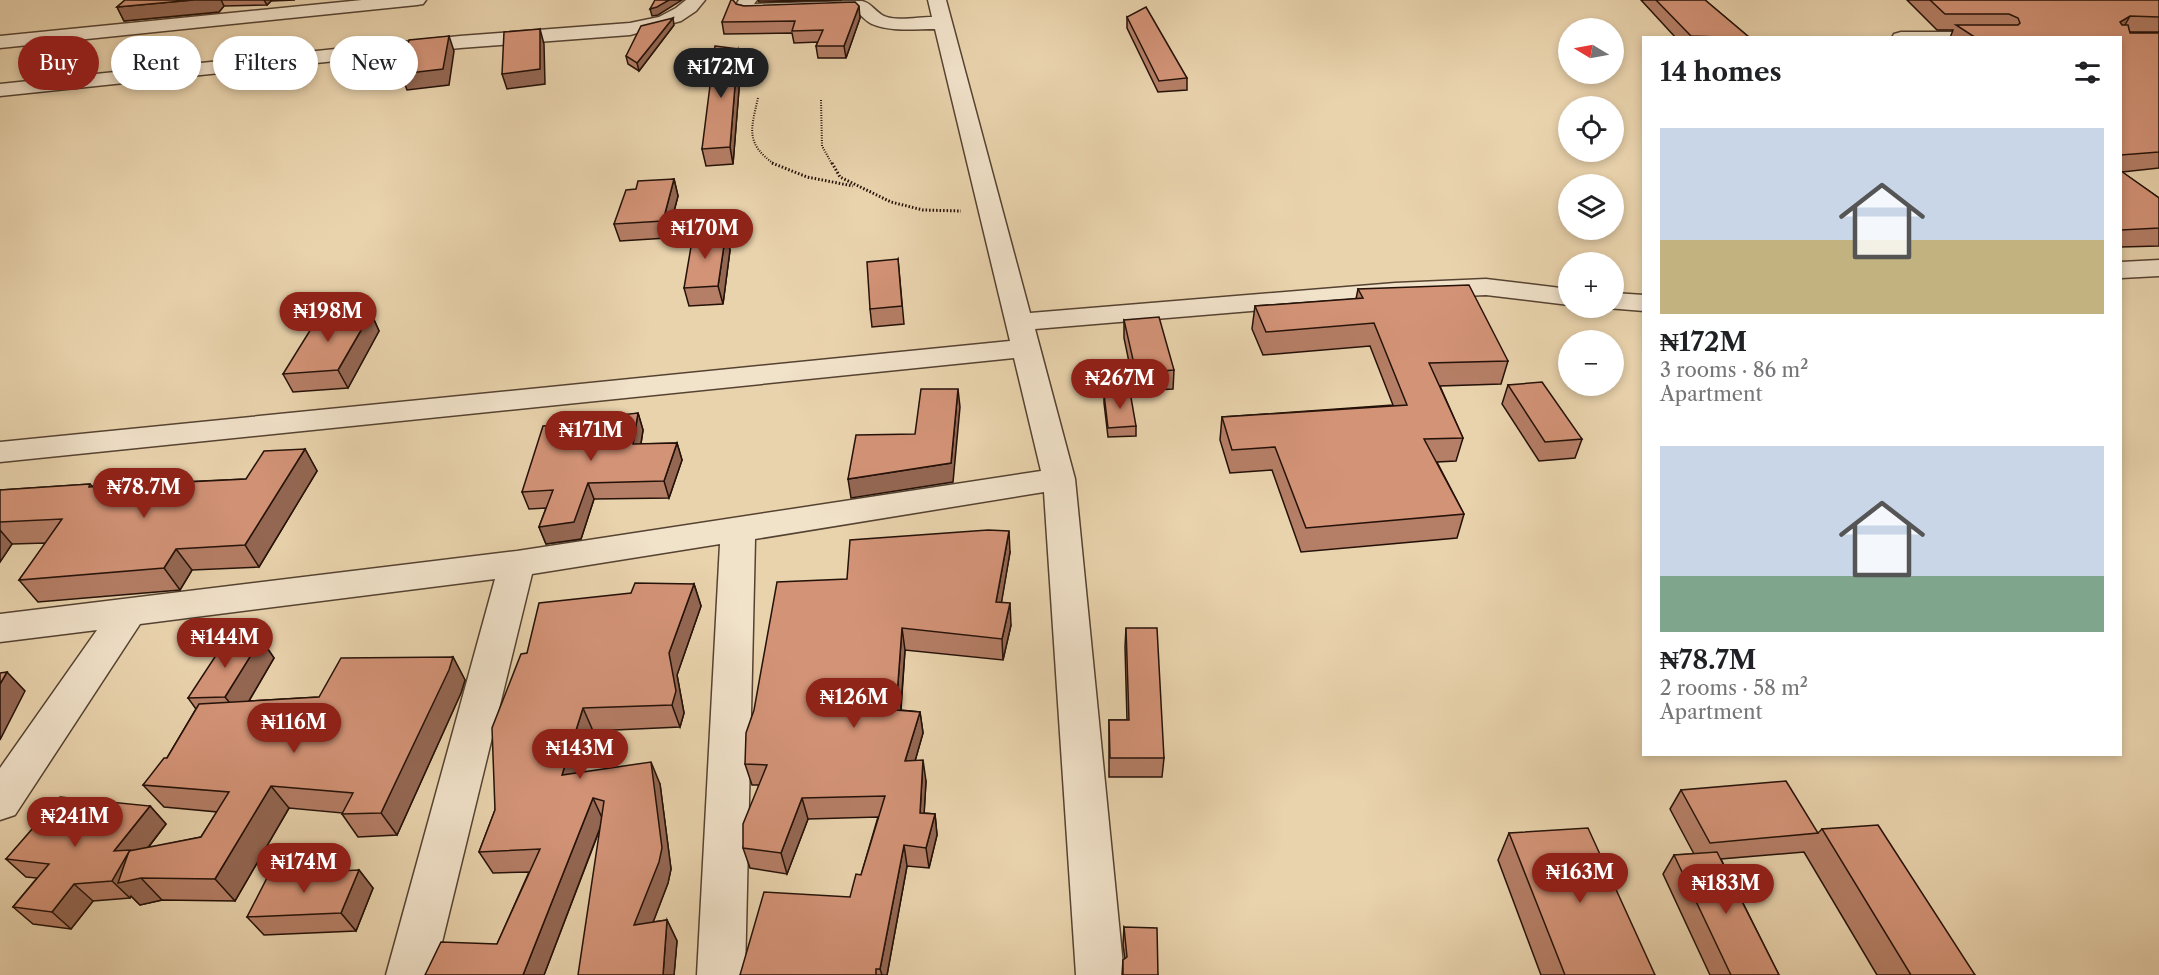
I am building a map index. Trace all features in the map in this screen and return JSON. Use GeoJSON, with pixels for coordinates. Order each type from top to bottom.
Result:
{"type":"FeatureCollection","features":[{"type":"Feature","properties":{"kind":"street"},"geometry":{"type":"LineString","coordinates":[[0,42],[417,0]]}},
{"type":"Feature","properties":{"kind":"street"},"geometry":{"type":"LineString","coordinates":[[0,90],[460,42],[630,29],[657,24],[672,18],[692,6],[696,0]]}},
{"type":"Feature","properties":{"kind":"street"},"geometry":{"type":"LineString","coordinates":[[748,0],[744,6],[746,10],[862,6],[877,20],[894,23],[940,12],[1059,479],[1100,975]]}},
{"type":"Feature","properties":{"kind":"street"},"geometry":{"type":"LineString","coordinates":[[0,452],[1395,291],[1486,287],[1558,296]]}},
{"type":"Feature","properties":{"kind":"street"},"geometry":{"type":"LineString","coordinates":[[1624,302],[1642,303]]}},
{"type":"Feature","properties":{"kind":"street"},"geometry":{"type":"LineString","coordinates":[[0,628],[517,564],[1059,479]]}},
{"type":"Feature","properties":{"kind":"street"},"geometry":{"type":"LineString","coordinates":[[721,975],[738,528]]}},
{"type":"Feature","properties":{"kind":"street"},"geometry":{"type":"LineString","coordinates":[[410,975],[517,564]]}},
{"type":"Feature","properties":{"kind":"street"},"geometry":{"type":"LineString","coordinates":[[0,802],[129,612]]}},
{"type":"Feature","properties":{"kind":"path"},"geometry":{"type":"LineString","coordinates":[[758,98],[751,131],[759,153],[783,169],[820,180],[860,187]]}},
{"type":"Feature","properties":{"kind":"path"},"geometry":{"type":"LineString","coordinates":[[821,100],[822,146],[840,177],[891,202],[923,210],[989,210]]}},
{"type":"Feature","properties":{"kind":"building"},"geometry":{"type":"Polygon","coordinates":[[[125,0],[193,0],[117,7],[125,0]]]}},
{"type":"Feature","properties":{"kind":"building"},"geometry":{"type":"Polygon","coordinates":[[[655,0],[669,0],[650,9],[655,0]]]}},
{"type":"Feature","properties":{"kind":"building"},"geometry":{"type":"Polygon","coordinates":[[[731,0],[744,6],[855,2],[859,6],[844,46],[816,46],[823,30],[792,31],[795,21],[722,22],[731,0]]]}},
{"type":"Feature","properties":{"kind":"building"},"geometry":{"type":"Polygon","coordinates":[[[1656,0],[1705,0],[1748,36],[1691,36],[1656,0]]]}},
{"type":"Feature","properties":{"kind":"building"},"geometry":{"type":"Polygon","coordinates":[[[1930,0],[2159,0],[2159,17],[2130,16],[2120,22],[2122,25],[2128,25],[2130,33],[2159,33],[2159,152],[2122,155],[2122,36],[1973,36],[1956,25],[2018,25],[2020,23],[2018,18],[2009,14],[1945,14],[1930,0]]]}},
{"type":"Feature","properties":{"kind":"building"},"geometry":{"type":"Polygon","coordinates":[[[1146,7],[1187,78],[1159,81],[1127,17],[1146,7]]]}},
{"type":"Feature","properties":{"kind":"building"},"geometry":{"type":"Polygon","coordinates":[[[673,18],[637,63],[626,56],[641,26],[673,18]]]}},
{"type":"Feature","properties":{"kind":"building"},"geometry":{"type":"Polygon","coordinates":[[[540,29],[540,69],[502,74],[504,32],[540,29]]]}},
{"type":"Feature","properties":{"kind":"building"},"geometry":{"type":"Polygon","coordinates":[[[449,36],[443,69],[418,72],[418,39],[449,36]]]}},
{"type":"Feature","properties":{"kind":"building"},"geometry":{"type":"Polygon","coordinates":[[[715,46],[738,49],[730,147],[702,149],[715,46]]]}},
{"type":"Feature","properties":{"kind":"building"},"geometry":{"type":"Polygon","coordinates":[[[2122,172],[2159,198],[2159,228],[2122,230],[2122,172]]]}},
{"type":"Feature","properties":{"kind":"building"},"geometry":{"type":"Polygon","coordinates":[[[674,179],[663,221],[614,224],[626,190],[636,189],[638,181],[674,179]]]}},
{"type":"Feature","properties":{"kind":"building"},"geometry":{"type":"Polygon","coordinates":[[[726,232],[718,286],[684,288],[693,235],[726,232]]]}},
{"type":"Feature","properties":{"kind":"building"},"geometry":{"type":"Polygon","coordinates":[[[898,259],[902,306],[870,309],[867,262],[898,259]]]}},
{"type":"Feature","properties":{"kind":"building"},"geometry":{"type":"Polygon","coordinates":[[[1469,285],[1508,361],[1429,363],[1463,438],[1424,439],[1464,514],[1306,528],[1275,447],[1232,450],[1222,417],[1407,405],[1374,323],[1266,332],[1255,306],[1363,298],[1358,289],[1469,285]]]}},
{"type":"Feature","properties":{"kind":"building"},"geometry":{"type":"Polygon","coordinates":[[[371,313],[338,370],[283,374],[319,316],[371,313]]]}},
{"type":"Feature","properties":{"kind":"building"},"geometry":{"type":"Polygon","coordinates":[[[1159,317],[1174,370],[1136,373],[1124,320],[1159,317]]]}},
{"type":"Feature","properties":{"kind":"building"},"geometry":{"type":"Polygon","coordinates":[[[1542,382],[1582,439],[1545,442],[1508,385],[1542,382]]]}},
{"type":"Feature","properties":{"kind":"building"},"geometry":{"type":"Polygon","coordinates":[[[921,389],[958,389],[951,463],[848,479],[856,435],[915,434],[921,389]]]}},
{"type":"Feature","properties":{"kind":"building"},"geometry":{"type":"Polygon","coordinates":[[[1130,392],[1136,426],[1108,428],[1104,394],[1130,392]]]}},
{"type":"Feature","properties":{"kind":"building"},"geometry":{"type":"Polygon","coordinates":[[[638,413],[633,444],[677,443],[664,481],[588,483],[574,522],[539,527],[553,490],[522,492],[543,426],[594,422],[594,418],[638,413]]]}},
{"type":"Feature","properties":{"kind":"building"},"geometry":{"type":"Polygon","coordinates":[[[305,449],[245,545],[176,549],[164,568],[19,580],[62,519],[0,522],[0,490],[90,484],[89,487],[246,479],[264,451],[305,449]]]}},
{"type":"Feature","properties":{"kind":"building"},"geometry":{"type":"Polygon","coordinates":[[[988,530],[1009,531],[996,602],[1010,603],[1002,639],[902,628],[896,710],[920,712],[905,761],[923,760],[920,813],[935,814],[926,848],[904,845],[880,969],[876,969],[876,975],[740,975],[764,892],[850,897],[856,874],[861,875],[885,796],[802,798],[781,853],[743,848],[743,824],[767,765],[745,764],[746,733],[754,710],[777,582],[847,579],[850,540],[988,530]]]}},
{"type":"Feature","properties":{"kind":"building"},"geometry":{"type":"Polygon","coordinates":[[[635,583],[694,584],[669,653],[676,691],[672,705],[583,708],[562,775],[651,762],[662,848],[659,862],[634,925],[667,920],[663,975],[578,975],[604,801],[593,798],[523,975],[425,975],[441,942],[497,944],[540,849],[479,852],[495,810],[492,728],[521,654],[527,653],[539,603],[631,593],[635,583]]]}},
{"type":"Feature","properties":{"kind":"building"},"geometry":{"type":"Polygon","coordinates":[[[1126,628],[1157,628],[1164,758],[1110,758],[1109,720],[1129,720],[1126,628]]]}},
{"type":"Feature","properties":{"kind":"building"},"geometry":{"type":"Polygon","coordinates":[[[261,639],[225,697],[188,698],[226,640],[261,639]]]}},
{"type":"Feature","properties":{"kind":"building"},"geometry":{"type":"Polygon","coordinates":[[[453,657],[449,670],[381,813],[342,814],[353,793],[271,786],[215,879],[141,878],[118,883],[129,851],[201,837],[229,792],[143,785],[164,758],[167,758],[199,704],[319,697],[341,658],[453,657]]]}},
{"type":"Feature","properties":{"kind":"building"},"geometry":{"type":"Polygon","coordinates":[[[7,672],[0,684],[0,673],[7,672]]]}},
{"type":"Feature","properties":{"kind":"building"},"geometry":{"type":"Polygon","coordinates":[[[1786,781],[1818,833],[1710,843],[1681,790],[1786,781]]]}},
{"type":"Feature","properties":{"kind":"building"},"geometry":{"type":"Polygon","coordinates":[[[60,797],[150,806],[114,851],[130,850],[112,881],[74,884],[52,912],[13,907],[49,864],[6,859],[60,797]]]}},
{"type":"Feature","properties":{"kind":"building"},"geometry":{"type":"Polygon","coordinates":[[[1878,825],[1975,975],[1911,975],[1822,829],[1878,825]]]}},
{"type":"Feature","properties":{"kind":"building"},"geometry":{"type":"Polygon","coordinates":[[[1588,828],[1655,975],[1565,975],[1509,833],[1588,828]]]}},
{"type":"Feature","properties":{"kind":"building"},"geometry":{"type":"Polygon","coordinates":[[[1717,852],[1779,975],[1731,975],[1674,855],[1717,852]]]}},
{"type":"Feature","properties":{"kind":"building"},"geometry":{"type":"Polygon","coordinates":[[[359,870],[341,913],[247,917],[269,874],[359,870]]]}},
{"type":"Feature","properties":{"kind":"building"},"geometry":{"type":"Polygon","coordinates":[[[1124,927],[1157,928],[1158,975],[1123,975],[1123,960],[1127,957],[1124,927]]]}}]}
